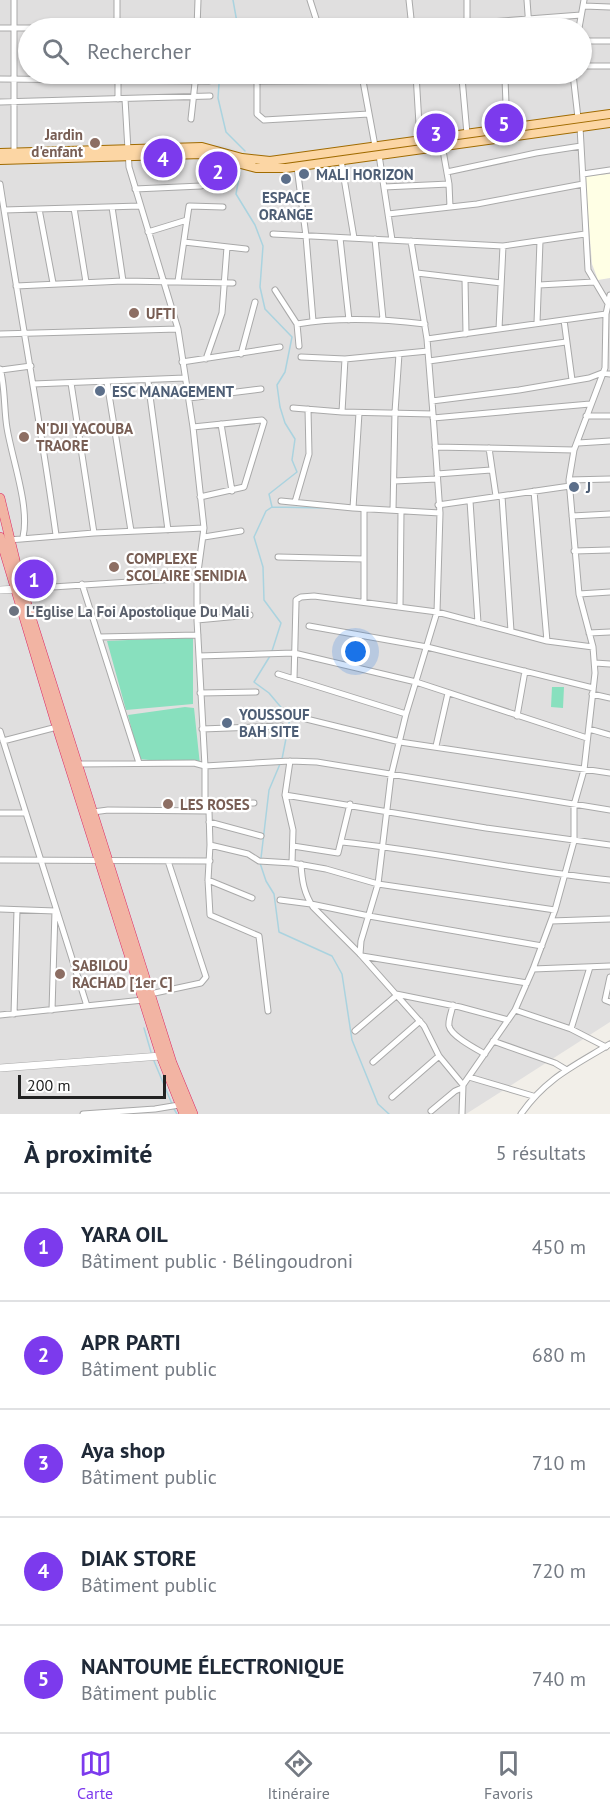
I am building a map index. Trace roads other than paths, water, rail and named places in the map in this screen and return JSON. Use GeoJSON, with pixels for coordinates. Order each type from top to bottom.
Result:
{"type":"FeatureCollection","features":[{"type":"Feature","properties":{"kind":"highway"},"geometry":{"type":"LineString","coordinates":[[0,498],[5,538],[57,727],[104,860],[147,997],[193,1114]]}},
{"type":"Feature","properties":{"kind":"highway"},"geometry":{"type":"LineString","coordinates":[[19,589],[78,764],[93,812],[104,860]]}},
{"type":"Feature","properties":{"kind":"highway"},"geometry":{"type":"LineString","coordinates":[[147,997],[161,1056],[183,1114]]}},
{"type":"Feature","properties":{"kind":"main road"},"geometry":{"type":"LineString","coordinates":[[0,160],[202,147],[243,158],[270,161],[375,146],[442,145],[579,122],[610,114]]}},
{"type":"Feature","properties":{"kind":"main road"},"geometry":{"type":"LineString","coordinates":[[0,153],[202,154],[256,168],[297,166],[379,155],[467,134],[507,128],[579,122],[610,123]]}},
{"type":"Feature","properties":{"kind":"street"},"geometry":{"type":"LineString","coordinates":[[14,0],[14,152]]}},
{"type":"Feature","properties":{"kind":"street"},"geometry":{"type":"LineString","coordinates":[[117,0],[117,18]]}},
{"type":"Feature","properties":{"kind":"street"},"geometry":{"type":"LineString","coordinates":[[197,18],[198,0]]}},
{"type":"Feature","properties":{"kind":"street"},"geometry":{"type":"LineString","coordinates":[[310,0],[316,18]]}},
{"type":"Feature","properties":{"kind":"street"},"geometry":{"type":"LineString","coordinates":[[409,0],[411,18]]}},
{"type":"Feature","properties":{"kind":"street"},"geometry":{"type":"LineString","coordinates":[[467,0],[467,18]]}},
{"type":"Feature","properties":{"kind":"street"},"geometry":{"type":"LineString","coordinates":[[527,0],[528,18]]}},
{"type":"Feature","properties":{"kind":"street"},"geometry":{"type":"LineString","coordinates":[[581,18],[584,3],[610,7]]}},
{"type":"Feature","properties":{"kind":"street"},"geometry":{"type":"LineString","coordinates":[[541,18],[581,15]]}},
{"type":"Feature","properties":{"kind":"street"},"geometry":{"type":"LineString","coordinates":[[0,28],[18,28]]}},
{"type":"Feature","properties":{"kind":"street"},"geometry":{"type":"LineString","coordinates":[[592,41],[610,41]]}},
{"type":"Feature","properties":{"kind":"street"},"geometry":{"type":"LineString","coordinates":[[592,66],[610,66]]}},
{"type":"Feature","properties":{"kind":"street"},"geometry":{"type":"LineString","coordinates":[[0,79],[18,79]]}},
{"type":"Feature","properties":{"kind":"street"},"geometry":{"type":"LineString","coordinates":[[118,84],[118,99]]}},
{"type":"Feature","properties":{"kind":"street"},"geometry":{"type":"LineString","coordinates":[[191,119],[196,84]]}},
{"type":"Feature","properties":{"kind":"street"},"geometry":{"type":"LineString","coordinates":[[257,84],[257,114],[264,120],[369,114]]}},
{"type":"Feature","properties":{"kind":"street"},"geometry":{"type":"LineString","coordinates":[[364,84],[375,146]]}},
{"type":"Feature","properties":{"kind":"street"},"geometry":{"type":"LineString","coordinates":[[416,84],[420,144]]}},
{"type":"Feature","properties":{"kind":"street"},"geometry":{"type":"LineString","coordinates":[[463,84],[467,134]]}},
{"type":"Feature","properties":{"kind":"street"},"geometry":{"type":"LineString","coordinates":[[505,84],[507,128]]}},
{"type":"Feature","properties":{"kind":"street"},"geometry":{"type":"LineString","coordinates":[[574,84],[581,146],[588,270],[607,302]]}},
{"type":"Feature","properties":{"kind":"street"},"geometry":{"type":"LineString","coordinates":[[0,102],[210,96]]}},
{"type":"Feature","properties":{"kind":"street"},"geometry":{"type":"LineString","coordinates":[[125,99],[128,153],[135,189],[178,329],[201,497],[204,537],[197,579],[197,620],[205,804],[209,811],[210,915],[259,936],[268,1011]]}},
{"type":"Feature","properties":{"kind":"street"},"geometry":{"type":"LineString","coordinates":[[442,145],[449,184],[450,207]]}},
{"type":"Feature","properties":{"kind":"street"},"geometry":{"type":"LineString","coordinates":[[447,172],[581,146]]}},
{"type":"Feature","properties":{"kind":"street"},"geometry":{"type":"LineString","coordinates":[[379,155],[392,240]]}},
{"type":"Feature","properties":{"kind":"street"},"geometry":{"type":"LineString","coordinates":[[340,160],[354,238]]}},
{"type":"Feature","properties":{"kind":"street"},"geometry":{"type":"LineString","coordinates":[[297,166],[313,321]]}},
{"type":"Feature","properties":{"kind":"street"},"geometry":{"type":"LineString","coordinates":[[583,174],[610,170]]}},
{"type":"Feature","properties":{"kind":"street"},"geometry":{"type":"LineString","coordinates":[[0,184],[26,334],[56,535]]}},
{"type":"Feature","properties":{"kind":"street"},"geometry":{"type":"LineString","coordinates":[[384,187],[449,184]]}},
{"type":"Feature","properties":{"kind":"street"},"geometry":{"type":"LineString","coordinates":[[388,214],[450,207],[583,184]]}},
{"type":"Feature","properties":{"kind":"street"},"geometry":{"type":"LineString","coordinates":[[135,189],[201,186]]}},
{"type":"Feature","properties":{"kind":"street"},"geometry":{"type":"LineString","coordinates":[[4,210],[140,206]]}},
{"type":"Feature","properties":{"kind":"street"},"geometry":{"type":"LineString","coordinates":[[178,281],[189,206],[223,207]]}},
{"type":"Feature","properties":{"kind":"street"},"geometry":{"type":"LineString","coordinates":[[112,207],[123,281]]}},
{"type":"Feature","properties":{"kind":"street"},"geometry":{"type":"LineString","coordinates":[[74,208],[86,282]]}},
{"type":"Feature","properties":{"kind":"street"},"geometry":{"type":"LineString","coordinates":[[39,209],[53,283]]}},
{"type":"Feature","properties":{"kind":"street"},"geometry":{"type":"LineString","coordinates":[[148,232],[187,220]]}},
{"type":"Feature","properties":{"kind":"street"},"geometry":{"type":"LineString","coordinates":[[273,234],[503,246],[585,234]]}},
{"type":"Feature","properties":{"kind":"street"},"geometry":{"type":"LineString","coordinates":[[340,238],[349,320]]}},
{"type":"Feature","properties":{"kind":"street"},"geometry":{"type":"LineString","coordinates":[[375,239],[383,320]]}},
{"type":"Feature","properties":{"kind":"street"},"geometry":{"type":"LineString","coordinates":[[361,955],[362,941],[378,884],[391,776],[406,714],[437,612],[440,513],[427,339],[411,241]]}},
{"type":"Feature","properties":{"kind":"street"},"geometry":{"type":"LineString","coordinates":[[537,324],[540,241]]}},
{"type":"Feature","properties":{"kind":"street"},"geometry":{"type":"LineString","coordinates":[[184,242],[246,249]]}},
{"type":"Feature","properties":{"kind":"street"},"geometry":{"type":"LineString","coordinates":[[499,329],[503,246]]}},
{"type":"Feature","properties":{"kind":"street"},"geometry":{"type":"LineString","coordinates":[[206,359],[222,313],[227,247]]}},
{"type":"Feature","properties":{"kind":"street"},"geometry":{"type":"LineString","coordinates":[[417,273],[501,283]]}},
{"type":"Feature","properties":{"kind":"street"},"geometry":{"type":"LineString","coordinates":[[417,273],[501,283]]}},
{"type":"Feature","properties":{"kind":"street"},"geometry":{"type":"LineString","coordinates":[[465,279],[466,334]]}},
{"type":"Feature","properties":{"kind":"street"},"geometry":{"type":"LineString","coordinates":[[16,286],[123,281],[233,283]]}},
{"type":"Feature","properties":{"kind":"street"},"geometry":{"type":"LineString","coordinates":[[539,285],[594,282]]}},
{"type":"Feature","properties":{"kind":"street"},"geometry":{"type":"LineString","coordinates":[[275,290],[297,324],[299,346]]}},
{"type":"Feature","properties":{"kind":"street"},"geometry":{"type":"LineString","coordinates":[[462,1114],[463,1087],[515,1010],[543,946],[574,841],[574,805],[584,770],[595,663],[579,594],[570,483],[574,450],[605,368],[606,314],[610,295]]}},
{"type":"Feature","properties":{"kind":"street"},"geometry":{"type":"LineString","coordinates":[[241,354],[255,302]]}},
{"type":"Feature","properties":{"kind":"street"},"geometry":{"type":"LineString","coordinates":[[427,339],[606,314]]}},
{"type":"Feature","properties":{"kind":"street"},"geometry":{"type":"LineString","coordinates":[[297,324],[349,320],[425,324]]}},
{"type":"Feature","properties":{"kind":"street"},"geometry":{"type":"LineString","coordinates":[[564,320],[572,380]]}},
{"type":"Feature","properties":{"kind":"street"},"geometry":{"type":"LineString","coordinates":[[0,334],[178,329]]}},
{"type":"Feature","properties":{"kind":"street"},"geometry":{"type":"LineString","coordinates":[[429,361],[566,342]]}},
{"type":"Feature","properties":{"kind":"street"},"geometry":{"type":"LineString","coordinates":[[182,363],[280,347]]}},
{"type":"Feature","properties":{"kind":"street"},"geometry":{"type":"LineString","coordinates":[[301,357],[345,359],[428,351]]}},
{"type":"Feature","properties":{"kind":"street"},"geometry":{"type":"LineString","coordinates":[[393,510],[399,354]]}},
{"type":"Feature","properties":{"kind":"street"},"geometry":{"type":"LineString","coordinates":[[342,412],[345,359]]}},
{"type":"Feature","properties":{"kind":"street"},"geometry":{"type":"LineString","coordinates":[[23,537],[26,526],[23,505],[3,420],[1,369],[31,366]]}},
{"type":"Feature","properties":{"kind":"street"},"geometry":{"type":"LineString","coordinates":[[432,401],[519,390],[602,373],[610,374]]}},
{"type":"Feature","properties":{"kind":"street"},"geometry":{"type":"LineString","coordinates":[[33,384],[185,378]]}},
{"type":"Feature","properties":{"kind":"street"},"geometry":{"type":"LineString","coordinates":[[148,381],[168,530]]}},
{"type":"Feature","properties":{"kind":"street"},"geometry":{"type":"LineString","coordinates":[[107,382],[131,531]]}},
{"type":"Feature","properties":{"kind":"street"},"geometry":{"type":"LineString","coordinates":[[71,383],[94,533]]}},
{"type":"Feature","properties":{"kind":"street"},"geometry":{"type":"LineString","coordinates":[[189,398],[261,389]]}},
{"type":"Feature","properties":{"kind":"street"},"geometry":{"type":"LineString","coordinates":[[293,408],[342,412],[395,412],[433,416],[590,404]]}},
{"type":"Feature","properties":{"kind":"street"},"geometry":{"type":"LineString","coordinates":[[295,502],[309,454],[308,409]]}},
{"type":"Feature","properties":{"kind":"street"},"geometry":{"type":"LineString","coordinates":[[352,508],[359,412]]}},
{"type":"Feature","properties":{"kind":"street"},"geometry":{"type":"LineString","coordinates":[[586,416],[610,416]]}},
{"type":"Feature","properties":{"kind":"street"},"geometry":{"type":"LineString","coordinates":[[193,427],[262,420],[264,422],[244,487],[201,497]]}},
{"type":"Feature","properties":{"kind":"street"},"geometry":{"type":"LineString","coordinates":[[221,424],[232,491]]}},
{"type":"Feature","properties":{"kind":"street"},"geometry":{"type":"LineString","coordinates":[[578,443],[610,441]]}},
{"type":"Feature","properties":{"kind":"street"},"geometry":{"type":"LineString","coordinates":[[435,447],[574,450]]}},
{"type":"Feature","properties":{"kind":"street"},"geometry":{"type":"LineString","coordinates":[[489,448],[491,470],[499,496],[511,631]]}},
{"type":"Feature","properties":{"kind":"street"},"geometry":{"type":"LineString","coordinates":[[394,481],[491,470]]}},
{"type":"Feature","properties":{"kind":"street"},"geometry":{"type":"LineString","coordinates":[[438,506],[570,483],[610,479]]}},
{"type":"Feature","properties":{"kind":"street"},"geometry":{"type":"LineString","coordinates":[[534,491],[547,641]]}},
{"type":"Feature","properties":{"kind":"street"},"geometry":{"type":"LineString","coordinates":[[281,501],[440,513]]}},
{"type":"Feature","properties":{"kind":"street"},"geometry":{"type":"LineString","coordinates":[[471,501],[478,623]]}},
{"type":"Feature","properties":{"kind":"street"},"geometry":{"type":"LineString","coordinates":[[364,509],[364,602]]}},
{"type":"Feature","properties":{"kind":"street"},"geometry":{"type":"LineString","coordinates":[[400,607],[401,511]]}},
{"type":"Feature","properties":{"kind":"street"},"geometry":{"type":"LineString","coordinates":[[572,516],[610,514]]}},
{"type":"Feature","properties":{"kind":"street"},"geometry":{"type":"LineString","coordinates":[[5,538],[204,528]]}},
{"type":"Feature","properties":{"kind":"street"},"geometry":{"type":"LineString","coordinates":[[204,537],[242,531]]}},
{"type":"Feature","properties":{"kind":"street"},"geometry":{"type":"LineString","coordinates":[[574,551],[610,550]]}},
{"type":"Feature","properties":{"kind":"street"},"geometry":{"type":"LineString","coordinates":[[278,557],[364,559]]}},
{"type":"Feature","properties":{"kind":"street"},"geometry":{"type":"LineString","coordinates":[[0,590],[237,575]]}},
{"type":"Feature","properties":{"kind":"street"},"geometry":{"type":"LineString","coordinates":[[82,584],[139,763]]}},
{"type":"Feature","properties":{"kind":"street"},"geometry":{"type":"LineString","coordinates":[[579,594],[610,592]]}},
{"type":"Feature","properties":{"kind":"street"},"geometry":{"type":"LineString","coordinates":[[294,679],[298,598],[314,596],[437,612],[547,641],[593,648]]}},
{"type":"Feature","properties":{"kind":"street"},"geometry":{"type":"LineString","coordinates":[[197,620],[250,615]]}},
{"type":"Feature","properties":{"kind":"street"},"geometry":{"type":"LineString","coordinates":[[309,626],[427,647],[525,671],[610,698]]}},
{"type":"Feature","properties":{"kind":"street"},"geometry":{"type":"LineString","coordinates":[[589,633],[610,632]]}},
{"type":"Feature","properties":{"kind":"street"},"geometry":{"type":"LineString","coordinates":[[99,637],[198,635]]}},
{"type":"Feature","properties":{"kind":"street"},"geometry":{"type":"LineString","coordinates":[[199,656],[294,653],[417,682],[587,738]]}},
{"type":"Feature","properties":{"kind":"street"},"geometry":{"type":"LineString","coordinates":[[595,663],[610,664]]}},
{"type":"Feature","properties":{"kind":"street"},"geometry":{"type":"LineString","coordinates":[[517,716],[525,671]]}},
{"type":"Feature","properties":{"kind":"street"},"geometry":{"type":"LineString","coordinates":[[278,674],[406,714]]}},
{"type":"Feature","properties":{"kind":"street"},"geometry":{"type":"LineString","coordinates":[[200,693],[256,692]]}},
{"type":"Feature","properties":{"kind":"street"},"geometry":{"type":"LineString","coordinates":[[436,746],[448,693]]}},
{"type":"Feature","properties":{"kind":"street"},"geometry":{"type":"LineString","coordinates":[[294,716],[399,742],[610,773]]}},
{"type":"Feature","properties":{"kind":"street"},"geometry":{"type":"LineString","coordinates":[[202,729],[281,726]]}},
{"type":"Feature","properties":{"kind":"street"},"geometry":{"type":"LineString","coordinates":[[2,744],[57,727]]}},
{"type":"Feature","properties":{"kind":"street"},"geometry":{"type":"LineString","coordinates":[[589,729],[610,735]]}},
{"type":"Feature","properties":{"kind":"street"},"geometry":{"type":"LineString","coordinates":[[0,731],[2,744],[87,1006]]}},
{"type":"Feature","properties":{"kind":"street"},"geometry":{"type":"LineString","coordinates":[[78,764],[194,763],[205,766],[274,764],[290,761],[317,762],[391,776],[610,810]]}},
{"type":"Feature","properties":{"kind":"street"},"geometry":{"type":"LineString","coordinates":[[290,761],[285,795],[293,830],[292,862]]}},
{"type":"Feature","properties":{"kind":"street"},"geometry":{"type":"LineString","coordinates":[[285,795],[610,845]]}},
{"type":"Feature","properties":{"kind":"street"},"geometry":{"type":"LineString","coordinates":[[205,804],[254,803]]}},
{"type":"Feature","properties":{"kind":"street"},"geometry":{"type":"LineString","coordinates":[[293,846],[335,854],[340,851],[350,804]]}},
{"type":"Feature","properties":{"kind":"street"},"geometry":{"type":"LineString","coordinates":[[93,812],[108,810],[209,811]]}},
{"type":"Feature","properties":{"kind":"street"},"geometry":{"type":"LineString","coordinates":[[0,813],[26,813]]}},
{"type":"Feature","properties":{"kind":"street"},"geometry":{"type":"LineString","coordinates":[[209,822],[261,836]]}},
{"type":"Feature","properties":{"kind":"street"},"geometry":{"type":"LineString","coordinates":[[342,842],[610,880]]}},
{"type":"Feature","properties":{"kind":"street"},"geometry":{"type":"LineString","coordinates":[[210,845],[248,854],[261,861],[292,862],[326,868],[378,884],[555,910]]}},
{"type":"Feature","properties":{"kind":"street"},"geometry":{"type":"LineString","coordinates":[[0,860],[210,861]]}},
{"type":"Feature","properties":{"kind":"street"},"geometry":{"type":"LineString","coordinates":[[0,1015],[147,997],[201,983],[206,977],[168,861]]}},
{"type":"Feature","properties":{"kind":"street"},"geometry":{"type":"LineString","coordinates":[[301,864],[303,885],[311,904],[361,955],[420,1022],[439,1056],[463,1087]]}},
{"type":"Feature","properties":{"kind":"street"},"geometry":{"type":"LineString","coordinates":[[208,880],[252,898]]}},
{"type":"Feature","properties":{"kind":"street"},"geometry":{"type":"LineString","coordinates":[[280,900],[543,946]]}},
{"type":"Feature","properties":{"kind":"street"},"geometry":{"type":"LineString","coordinates":[[0,909],[55,910]]}},
{"type":"Feature","properties":{"kind":"street"},"geometry":{"type":"LineString","coordinates":[[14,1014],[17,910]]}},
{"type":"Feature","properties":{"kind":"street"},"geometry":{"type":"LineString","coordinates":[[52,1010],[55,910]]}},
{"type":"Feature","properties":{"kind":"street"},"geometry":{"type":"LineString","coordinates":[[551,921],[610,919]]}},
{"type":"Feature","properties":{"kind":"street"},"geometry":{"type":"LineString","coordinates":[[361,955],[527,983]]}},
{"type":"Feature","properties":{"kind":"street"},"geometry":{"type":"LineString","coordinates":[[533,969],[610,966]]}},
{"type":"Feature","properties":{"kind":"street"},"geometry":{"type":"LineString","coordinates":[[571,1029],[590,967]]}},
{"type":"Feature","properties":{"kind":"street"},"geometry":{"type":"LineString","coordinates":[[610,977],[605,996],[610,1002]]}},
{"type":"Feature","properties":{"kind":"street"},"geometry":{"type":"LineString","coordinates":[[395,995],[453,1005],[508,1020]]}},
{"type":"Feature","properties":{"kind":"street"},"geometry":{"type":"LineString","coordinates":[[355,1031],[395,995]]}},
{"type":"Feature","properties":{"kind":"street"},"geometry":{"type":"LineString","coordinates":[[453,1005],[450,1029],[485,1054]]}},
{"type":"Feature","properties":{"kind":"street"},"geometry":{"type":"LineString","coordinates":[[515,1010],[571,1029],[608,1045]]}},
{"type":"Feature","properties":{"kind":"street"},"geometry":{"type":"LineString","coordinates":[[373,1062],[420,1022]]}},
{"type":"Feature","properties":{"kind":"street"},"geometry":{"type":"LineString","coordinates":[[493,1041],[555,1063],[565,1069]]}},
{"type":"Feature","properties":{"kind":"street"},"geometry":{"type":"LineString","coordinates":[[521,1114],[533,1096],[565,1069],[608,1045]]}},
{"type":"Feature","properties":{"kind":"street"},"geometry":{"type":"LineString","coordinates":[[0,1068],[161,1056]]}},
{"type":"Feature","properties":{"kind":"street"},"geometry":{"type":"LineString","coordinates":[[392,1097],[439,1056]]}},
{"type":"Feature","properties":{"kind":"street"},"geometry":{"type":"LineString","coordinates":[[469,1077],[533,1096]]}},
{"type":"Feature","properties":{"kind":"street"},"geometry":{"type":"LineString","coordinates":[[431,1111],[463,1087]]}},
{"type":"Feature","properties":{"kind":"street"},"geometry":{"type":"LineString","coordinates":[[84,1114],[155,1112],[179,1105]]}},
{"type":"Feature","properties":{"kind":"waterway"},"geometry":{"type":"LineString","coordinates":[[233,0],[236,18]]}},
{"type":"Feature","properties":{"kind":"waterway"},"geometry":{"type":"LineString","coordinates":[[219,84],[218,98],[226,132],[245,151]]}},
{"type":"Feature","properties":{"kind":"waterway"},"geometry":{"type":"LineString","coordinates":[[240,172],[236,194],[255,225],[263,246],[260,287],[265,309],[292,337],[285,372],[277,385],[285,423],[295,439],[292,460],[297,472],[269,494],[272,507],[266,511],[254,537],[263,567],[264,600],[281,623],[272,651]]}},
{"type":"Feature","properties":{"kind":"waterway"},"geometry":{"type":"LineString","coordinates":[[272,507],[326,508]]}},
{"type":"Feature","properties":{"kind":"waterway"},"geometry":{"type":"LineString","coordinates":[[270,656],[254,682],[269,693],[290,718],[282,759]]}},
{"type":"Feature","properties":{"kind":"waterway"},"geometry":{"type":"LineString","coordinates":[[261,858],[269,790],[280,764]]}},
{"type":"Feature","properties":{"kind":"waterway"},"geometry":{"type":"LineString","coordinates":[[260,863],[266,881],[274,894],[279,932],[332,956],[342,974],[352,1040],[378,1104],[389,1114]]}},
{"type":"Feature","properties":{"kind":"waterway"},"geometry":{"type":"LineString","coordinates":[[144,1028],[151,1052]]}},
{"type":"Feature","properties":{"kind":"waterway"},"geometry":{"type":"LineString","coordinates":[[154,1061],[172,1104]]}},
{"type":"Feature","properties":{"kind":"waterway"},"geometry":{"type":"LineString","coordinates":[[174,1109],[177,1114]]}},
{"type":"Feature","properties":{"kind":"place","name":"NANTOUME ÉLECTRONIQUE"},"geometry":{"type":"Point","coordinates":[504,123]}},
{"type":"Feature","properties":{"kind":"place","name":"Aya shop"},"geometry":{"type":"Point","coordinates":[436,133]}},
{"type":"Feature","properties":{"kind":"place","name":"Jardin d'enfant"},"geometry":{"type":"Point","coordinates":[95,143]}},
{"type":"Feature","properties":{"kind":"place","name":"DIAK STORE"},"geometry":{"type":"Point","coordinates":[163,158]}},
{"type":"Feature","properties":{"kind":"place","name":"APR PARTI"},"geometry":{"type":"Point","coordinates":[218,171]}},
{"type":"Feature","properties":{"kind":"place","name":"MALI HORIZON"},"geometry":{"type":"Point","coordinates":[304,174]}},
{"type":"Feature","properties":{"kind":"place","name":"ESPACE ORANGE"},"geometry":{"type":"Point","coordinates":[286,179]}},
{"type":"Feature","properties":{"kind":"place","name":"UFTI"},"geometry":{"type":"Point","coordinates":[134,313]}},
{"type":"Feature","properties":{"kind":"place","name":"ESC MANAGEMENT"},"geometry":{"type":"Point","coordinates":[100,391]}},
{"type":"Feature","properties":{"kind":"place","name":"N'DJI YACOUBA TRAORE"},"geometry":{"type":"Point","coordinates":[24,437]}},
{"type":"Feature","properties":{"kind":"place","name":"J"},"geometry":{"type":"Point","coordinates":[574,487]}},
{"type":"Feature","properties":{"kind":"place","name":"COMPLEXE SCOLAIRE SENIDIA"},"geometry":{"type":"Point","coordinates":[114,567]}},
{"type":"Feature","properties":{"kind":"place","name":"YARA OIL"},"geometry":{"type":"Point","coordinates":[34,579]}},
{"type":"Feature","properties":{"kind":"place","name":"L'Eglise La Foi Apostolique Du Mali"},"geometry":{"type":"Point","coordinates":[14,611]}},
{"type":"Feature","properties":{"kind":"place","name":"YOUSSOUF BAH SITE"},"geometry":{"type":"Point","coordinates":[227,723]}},
{"type":"Feature","properties":{"kind":"place","name":"LES ROSES"},"geometry":{"type":"Point","coordinates":[168,804]}},
{"type":"Feature","properties":{"kind":"place","name":"SABILOU RACHAD [1er C]"},"geometry":{"type":"Point","coordinates":[60,974]}}]}
